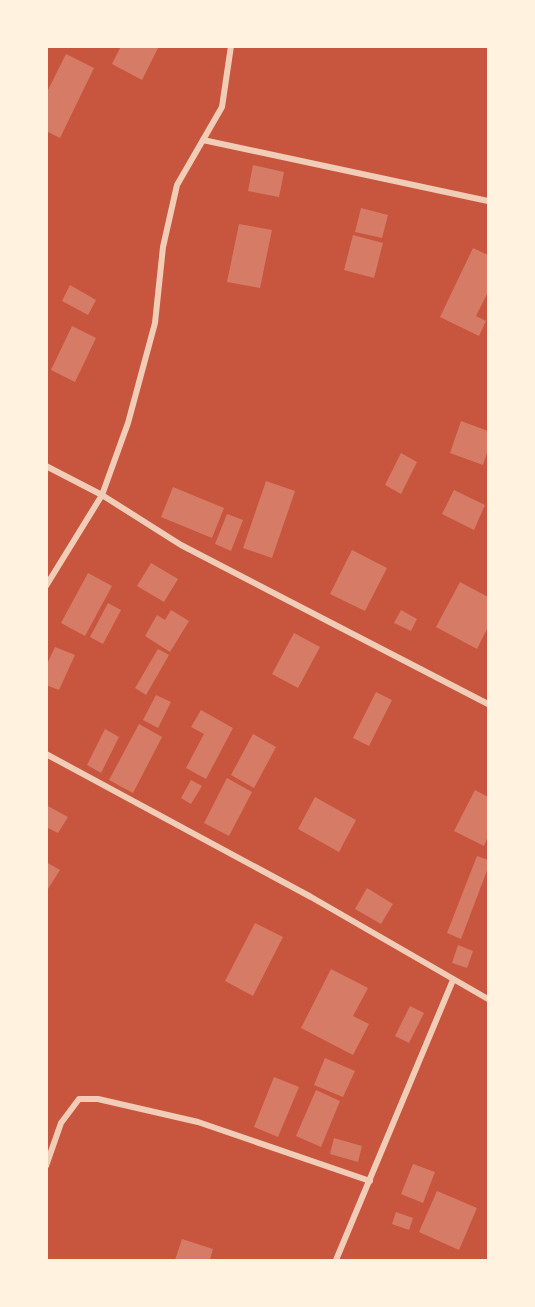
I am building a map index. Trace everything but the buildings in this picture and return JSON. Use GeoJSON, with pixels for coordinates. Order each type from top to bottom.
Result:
{"type":"FeatureCollection","features":[{"type":"Feature","properties":{"kind":"street"},"geometry":{"type":"LineString","coordinates":[[46,586],[102,495],[128,423],[155,323],[163,247],[177,185],[222,107],[231,46]]}},
{"type":"Feature","properties":{"kind":"street"},"geometry":{"type":"LineString","coordinates":[[203,140],[489,201]]}},
{"type":"Feature","properties":{"kind":"street"},"geometry":{"type":"LineString","coordinates":[[46,466],[102,495],[181,545],[489,704]]}},
{"type":"Feature","properties":{"kind":"street"},"geometry":{"type":"LineString","coordinates":[[46,754],[311,897],[489,999]]}},
{"type":"Feature","properties":{"kind":"street"},"geometry":{"type":"LineString","coordinates":[[336,1260],[453,980]]}},
{"type":"Feature","properties":{"kind":"street"},"geometry":{"type":"LineString","coordinates":[[46,1166],[61,1124],[79,1100],[98,1099],[198,1122],[370,1181]]}}]}
